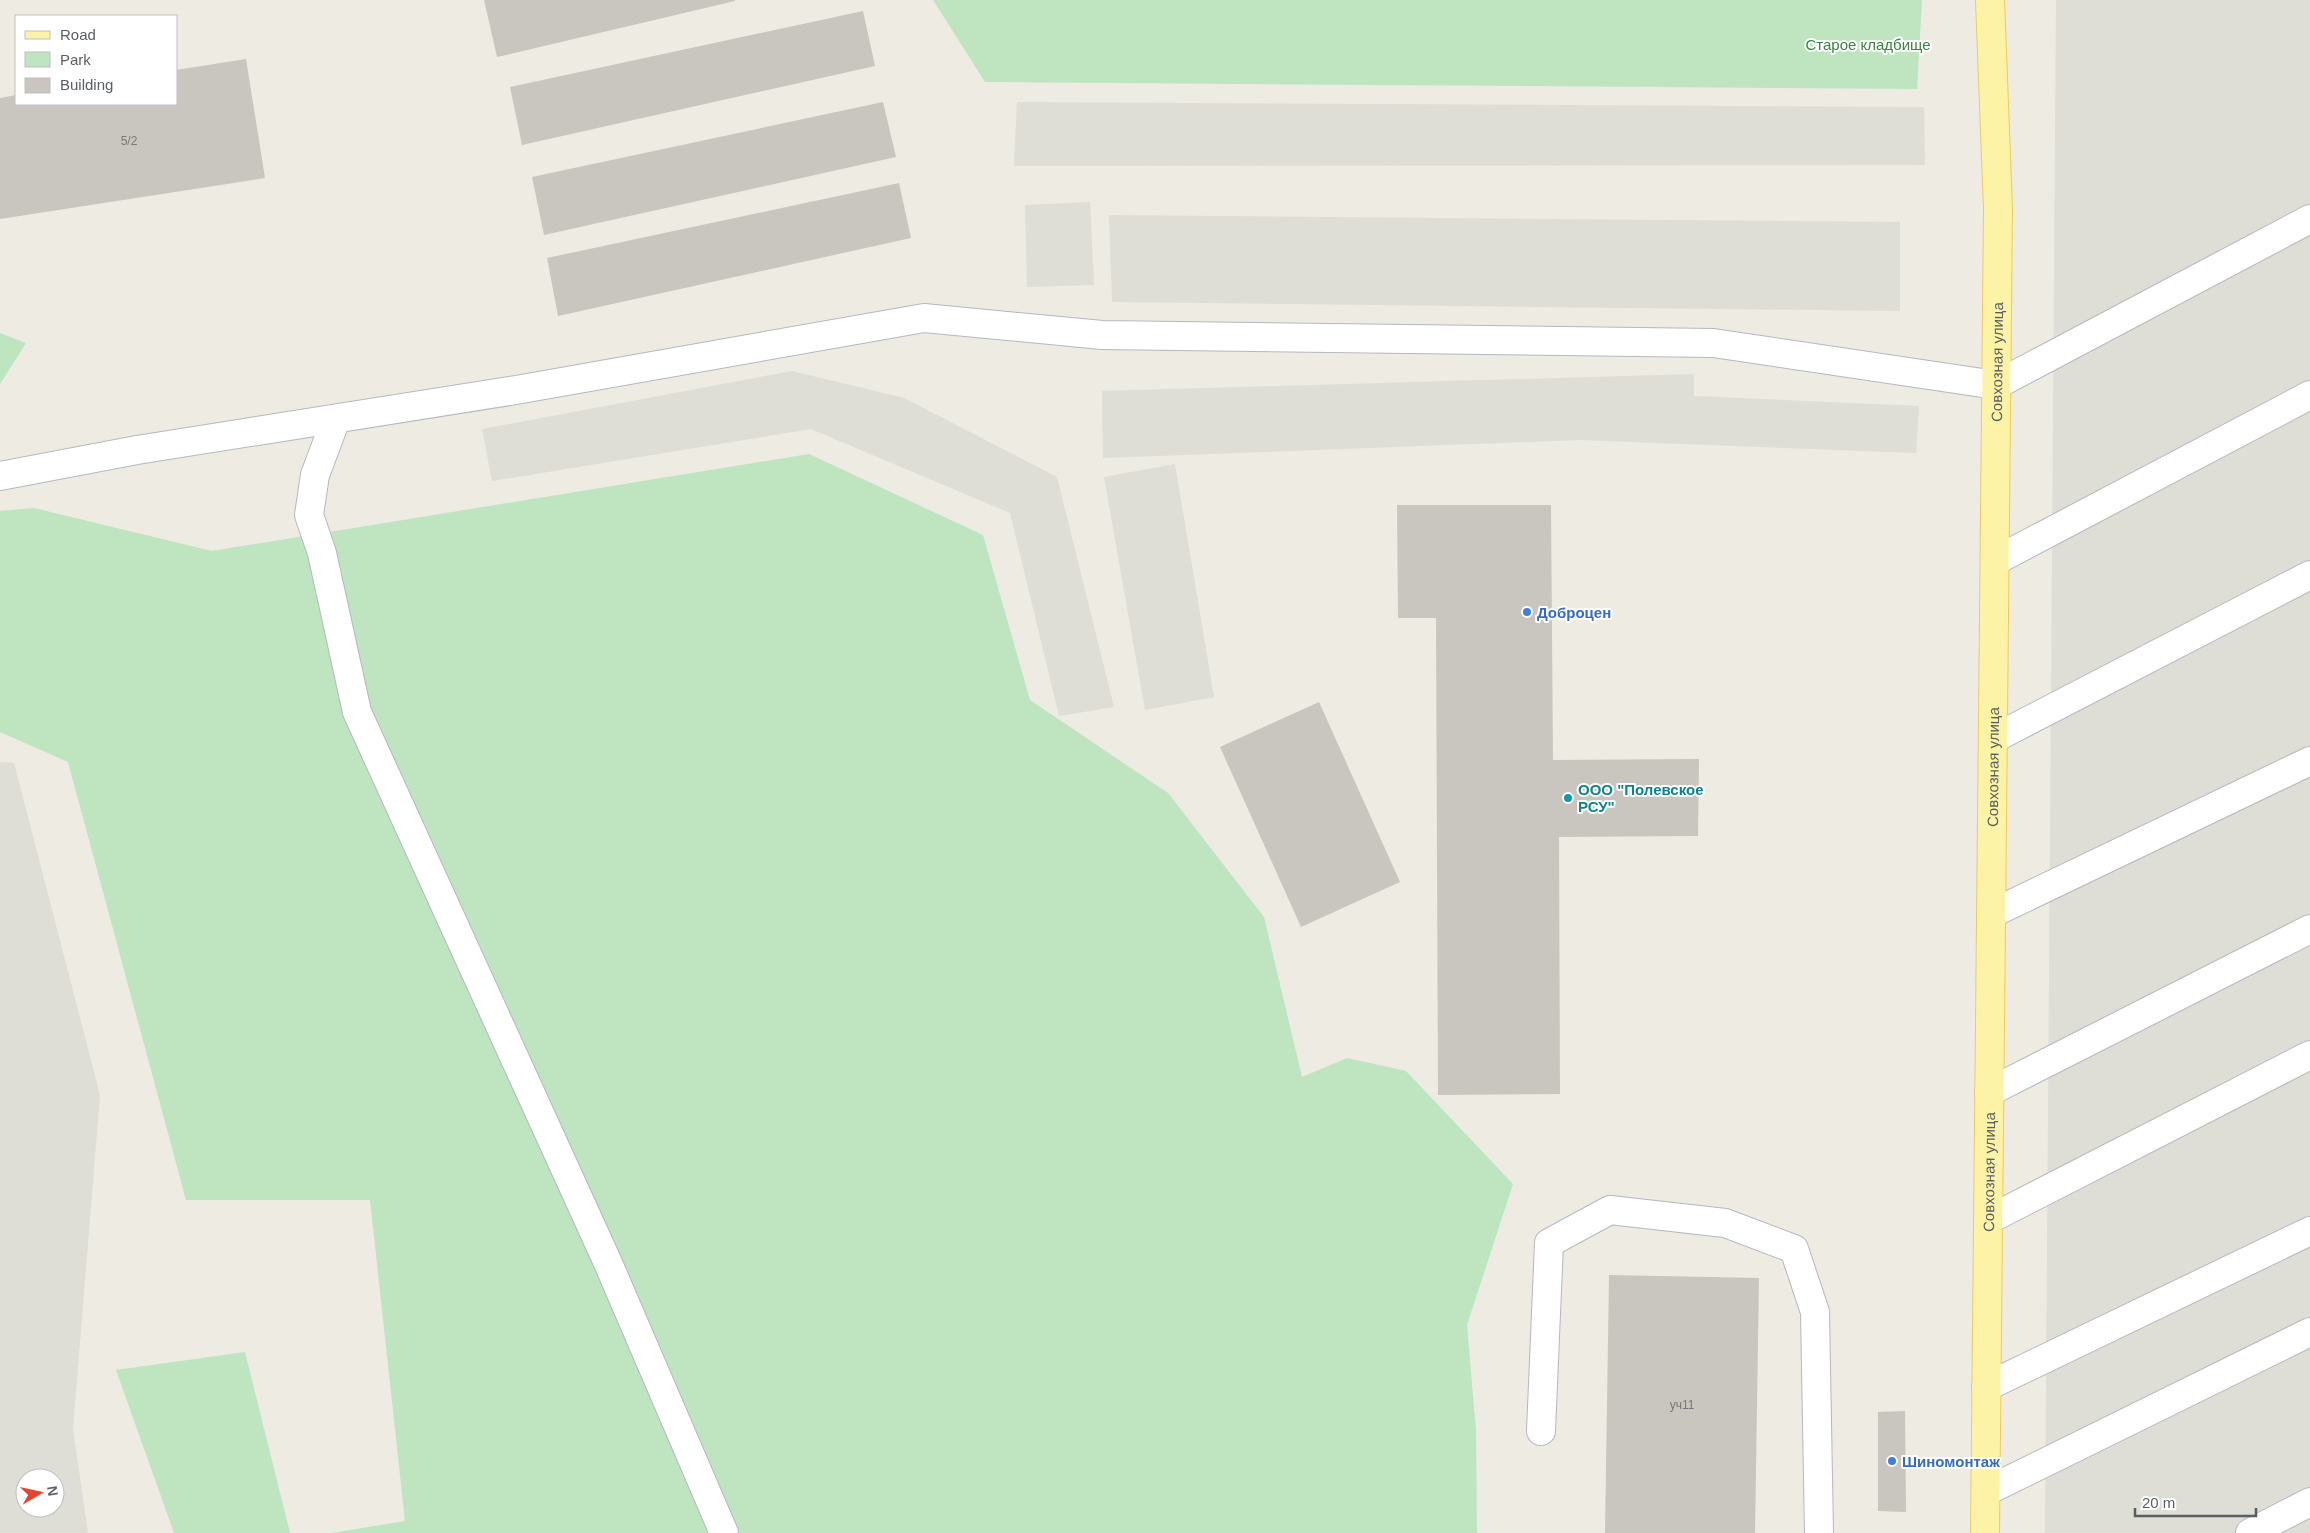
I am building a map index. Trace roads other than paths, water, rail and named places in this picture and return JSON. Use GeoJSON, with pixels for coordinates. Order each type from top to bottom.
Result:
{"type":"FeatureCollection","features":[{"type":"Feature","properties":{"kind":"main road","name":"Совхозная улица"},"geometry":{"type":"LineString","coordinates":[[1986,1533],[1998,209],[1990,0]]}},
{"type":"Feature","properties":{"kind":"lane"},"geometry":{"type":"LineString","coordinates":[[0,476],[137,450],[516,390],[924,318],[1102,334],[1713,343],[1996,385],[2310,219]]}},
{"type":"Feature","properties":{"kind":"lane"},"geometry":{"type":"LineString","coordinates":[[1995,560],[2310,395]]}},
{"type":"Feature","properties":{"kind":"lane"},"geometry":{"type":"LineString","coordinates":[[336,419],[315,475],[309,515],[322,553],[357,712],[608,1263],[724,1533]]}},
{"type":"Feature","properties":{"kind":"lane"},"geometry":{"type":"LineString","coordinates":[[1993,739],[2310,575]]}},
{"type":"Feature","properties":{"kind":"lane"},"geometry":{"type":"LineString","coordinates":[[1991,914],[2310,761]]}},
{"type":"Feature","properties":{"kind":"lane"},"geometry":{"type":"LineString","coordinates":[[1990,1092],[2310,929]]}},
{"type":"Feature","properties":{"kind":"lane"},"geometry":{"type":"LineString","coordinates":[[1988,1220],[2310,1055]]}},
{"type":"Feature","properties":{"kind":"lane"},"geometry":{"type":"LineString","coordinates":[[1542,1431],[1549,1244],[1610,1210],[1725,1224],[1794,1249],[1815,1312],[1819,1533]]}},
{"type":"Feature","properties":{"kind":"lane"},"geometry":{"type":"LineString","coordinates":[[1986,1387],[2310,1231]]}},
{"type":"Feature","properties":{"kind":"lane"},"geometry":{"type":"LineString","coordinates":[[1987,1491],[2310,1332]]}},
{"type":"Feature","properties":{"kind":"lane"},"geometry":{"type":"LineString","coordinates":[[2250,1533],[2310,1502]]}},
{"type":"Feature","properties":{"kind":"place","name":"Доброцен"},"geometry":{"type":"Point","coordinates":[1527,612]}},
{"type":"Feature","properties":{"kind":"place","name":"ООО \"Полевское РСУ\""},"geometry":{"type":"Point","coordinates":[1568,798]}},
{"type":"Feature","properties":{"kind":"place","name":"Шиномонтаж"},"geometry":{"type":"Point","coordinates":[1892,1461]}},
{"type":"Feature","properties":{"kind":"park label","name":"Старое кладбище"},"geometry":{"type":"Point","coordinates":[1868,44]}}]}
